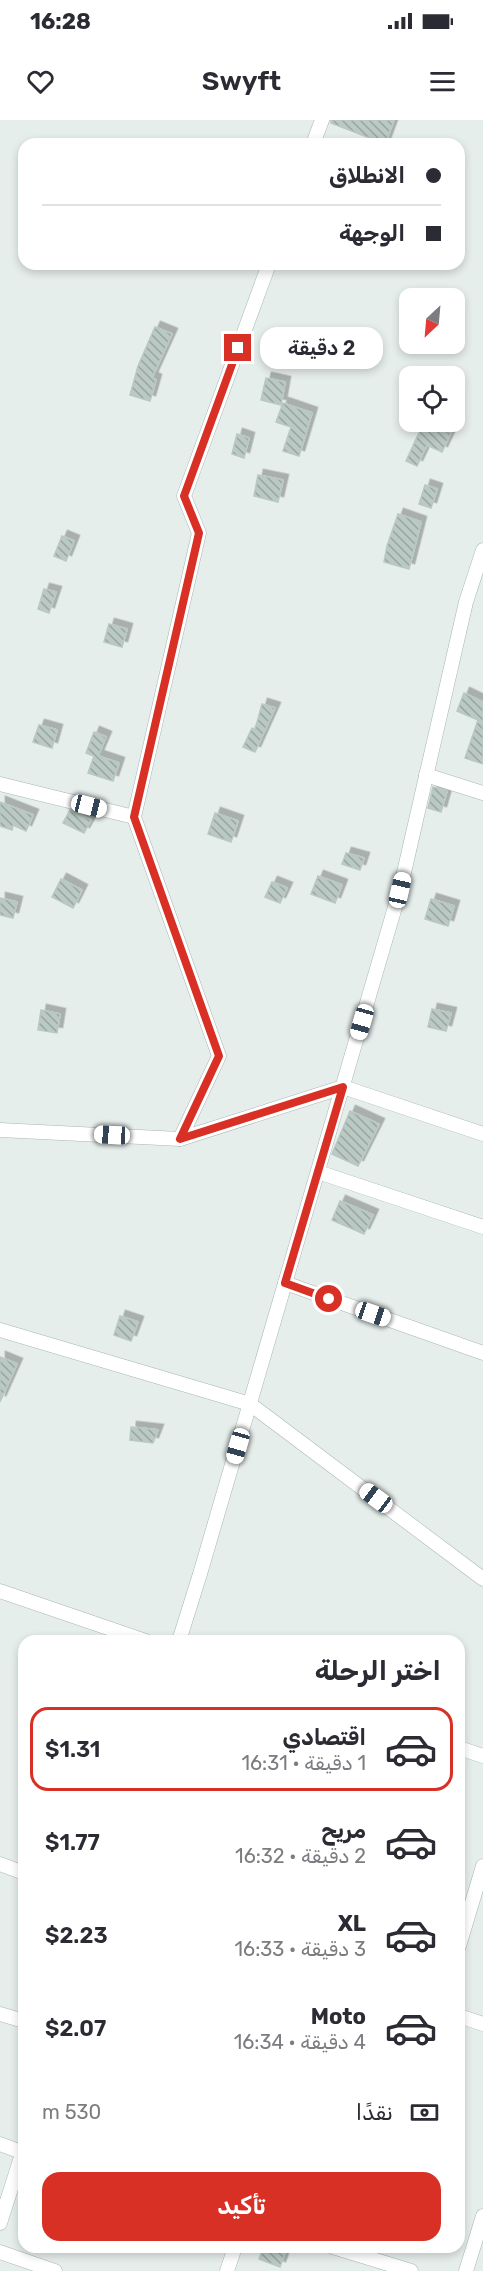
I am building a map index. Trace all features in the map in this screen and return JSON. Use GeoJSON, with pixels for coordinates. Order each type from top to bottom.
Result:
{"type":"FeatureCollection","features":[{"type":"Feature","properties":{"kind":"street"},"geometry":{"type":"LineString","coordinates":[[315,138],[322,120]]}},
{"type":"Feature","properties":{"kind":"street"},"geometry":{"type":"LineString","coordinates":[[180,1139],[219,1056],[134,817],[199,533],[184,496],[267,270]]}},
{"type":"Feature","properties":{"kind":"street"},"geometry":{"type":"LineString","coordinates":[[181,1635],[400,890],[466,602],[483,550]]}},
{"type":"Feature","properties":{"kind":"street"},"geometry":{"type":"LineString","coordinates":[[426,775],[483,793]]}},
{"type":"Feature","properties":{"kind":"street"},"geometry":{"type":"LineString","coordinates":[[0,784],[134,817]]}},
{"type":"Feature","properties":{"kind":"street"},"geometry":{"type":"LineString","coordinates":[[0,1130],[180,1139],[343,1087],[483,1134]]}},
{"type":"Feature","properties":{"kind":"street"},"geometry":{"type":"LineString","coordinates":[[318,1172],[483,1227]]}},
{"type":"Feature","properties":{"kind":"street"},"geometry":{"type":"LineString","coordinates":[[285,1283],[483,1353]]}},
{"type":"Feature","properties":{"kind":"street"},"geometry":{"type":"LineString","coordinates":[[0,1330],[250,1404],[483,1579]]}},
{"type":"Feature","properties":{"kind":"street"},"geometry":{"type":"LineString","coordinates":[[0,1591],[128,1635]]}},
{"type":"Feature","properties":{"kind":"street"},"geometry":{"type":"LineString","coordinates":[[465,1750],[483,1756]]}},
{"type":"Feature","properties":{"kind":"street"},"geometry":{"type":"LineString","coordinates":[[0,1864],[18,1870]]}},
{"type":"Feature","properties":{"kind":"street"},"geometry":{"type":"LineString","coordinates":[[465,1926],[483,1866]]}},
{"type":"Feature","properties":{"kind":"street"},"geometry":{"type":"LineString","coordinates":[[0,2014],[18,2019]]}},
{"type":"Feature","properties":{"kind":"street"},"geometry":{"type":"LineString","coordinates":[[465,2018],[483,2024]]}},
{"type":"Feature","properties":{"kind":"street"},"geometry":{"type":"LineString","coordinates":[[0,2144],[18,2149]]}},
{"type":"Feature","properties":{"kind":"street"},"geometry":{"type":"LineString","coordinates":[[0,2223],[18,2167]]}},
{"type":"Feature","properties":{"kind":"street"},"geometry":{"type":"LineString","coordinates":[[466,2271],[483,2216]]}},
{"type":"Feature","properties":{"kind":"street"},"geometry":{"type":"LineString","coordinates":[[0,2252],[56,2271]]}},
{"type":"Feature","properties":{"kind":"street"},"geometry":{"type":"LineString","coordinates":[[227,2271],[233,2253]]}},
{"type":"Feature","properties":{"kind":"street"},"geometry":{"type":"LineString","coordinates":[[352,2253],[411,2271]]}},
{"type":"Feature","properties":{"kind":"building"},"geometry":{"type":"Polygon","coordinates":[[[331,120],[394,120],[387,138],[370,138],[331,123],[331,120]]]}},
{"type":"Feature","properties":{"kind":"building"},"geometry":{"type":"Polygon","coordinates":[[[155,327],[172,334],[152,378],[156,380],[150,401],[130,395],[138,366],[155,327]]]}},
{"type":"Feature","properties":{"kind":"building"},"geometry":{"type":"Polygon","coordinates":[[[266,378],[285,382],[281,405],[261,400],[266,378]]]}},
{"type":"Feature","properties":{"kind":"building"},"geometry":{"type":"Polygon","coordinates":[[[283,403],[312,413],[299,456],[283,451],[291,427],[276,422],[283,403]]]}},
{"type":"Feature","properties":{"kind":"building"},"geometry":{"type":"Polygon","coordinates":[[[419,432],[451,433],[442,452],[427,445],[417,466],[406,461],[419,432]]]}},
{"type":"Feature","properties":{"kind":"building"},"geometry":{"type":"Polygon","coordinates":[[[237,434],[249,438],[244,458],[232,454],[237,434]]]}},
{"type":"Feature","properties":{"kind":"building"},"geometry":{"type":"Polygon","coordinates":[[[258,475],[283,480],[278,502],[254,496],[258,475]]]}},
{"type":"Feature","properties":{"kind":"building"},"geometry":{"type":"Polygon","coordinates":[[[425,485],[437,489],[431,508],[419,504],[425,485]]]}},
{"type":"Feature","properties":{"kind":"building"},"geometry":{"type":"Polygon","coordinates":[[[398,514],[421,522],[409,569],[384,562],[398,514]]]}},
{"type":"Feature","properties":{"kind":"building"},"geometry":{"type":"Polygon","coordinates":[[[62,536],[74,541],[66,561],[54,556],[62,536]]]}},
{"type":"Feature","properties":{"kind":"building"},"geometry":{"type":"Polygon","coordinates":[[[44,589],[56,592],[49,613],[38,609],[44,589]]]}},
{"type":"Feature","properties":{"kind":"building"},"geometry":{"type":"Polygon","coordinates":[[[109,624],[127,629],[122,647],[104,642],[109,624]]]}},
{"type":"Feature","properties":{"kind":"building"},"geometry":{"type":"Polygon","coordinates":[[[464,693],[483,702],[483,764],[465,758],[478,720],[457,711],[464,693]]]}},
{"type":"Feature","properties":{"kind":"building"},"geometry":{"type":"Polygon","coordinates":[[[262,704],[275,708],[255,752],[243,747],[252,728],[255,730],[262,704]]]}},
{"type":"Feature","properties":{"kind":"building"},"geometry":{"type":"Polygon","coordinates":[[[39,725],[57,730],[52,748],[33,742],[39,725]]]}},
{"type":"Feature","properties":{"kind":"building"},"geometry":{"type":"Polygon","coordinates":[[[94,732],[106,737],[98,756],[119,763],[113,781],[88,773],[94,756],[86,753],[94,732]]]}},
{"type":"Feature","properties":{"kind":"building"},"geometry":{"type":"Polygon","coordinates":[[[433,787],[447,791],[441,812],[428,808],[433,787]]]}},
{"type":"Feature","properties":{"kind":"building"},"geometry":{"type":"Polygon","coordinates":[[[0,802],[33,815],[26,831],[13,825],[12,830],[0,826],[0,802]]]}},
{"type":"Feature","properties":{"kind":"building"},"geometry":{"type":"Polygon","coordinates":[[[70,810],[91,820],[84,833],[63,823],[70,810]]]}},
{"type":"Feature","properties":{"kind":"building"},"geometry":{"type":"Polygon","coordinates":[[[215,813],[238,821],[231,842],[208,834],[215,813]]]}},
{"type":"Feature","properties":{"kind":"building"},"geometry":{"type":"Polygon","coordinates":[[[346,853],[364,858],[360,870],[342,864],[346,853]]]}},
{"type":"Feature","properties":{"kind":"building"},"geometry":{"type":"Polygon","coordinates":[[[318,876],[342,885],[335,903],[311,894],[318,876]]]}},
{"type":"Feature","properties":{"kind":"building"},"geometry":{"type":"Polygon","coordinates":[[[61,879],[82,890],[73,908],[52,897],[61,879]]]}},
{"type":"Feature","properties":{"kind":"building"},"geometry":{"type":"Polygon","coordinates":[[[272,882],[287,888],[280,903],[265,897],[272,882]]]}},
{"type":"Feature","properties":{"kind":"building"},"geometry":{"type":"Polygon","coordinates":[[[0,898],[17,902],[13,918],[0,915],[0,898]]]}},
{"type":"Feature","properties":{"kind":"building"},"geometry":{"type":"Polygon","coordinates":[[[431,899],[454,906],[448,926],[425,919],[431,899]]]}},
{"type":"Feature","properties":{"kind":"building"},"geometry":{"type":"Polygon","coordinates":[[[432,1009],[451,1013],[446,1031],[428,1027],[432,1009]]]}},
{"type":"Feature","properties":{"kind":"building"},"geometry":{"type":"Polygon","coordinates":[[[41,1010],[60,1014],[57,1033],[38,1030],[41,1010]]]}},
{"type":"Feature","properties":{"kind":"building"},"geometry":{"type":"Polygon","coordinates":[[[350,1111],[379,1124],[358,1166],[332,1154],[350,1111]]]}},
{"type":"Feature","properties":{"kind":"building"},"geometry":{"type":"Polygon","coordinates":[[[340,1201],[373,1215],[364,1234],[332,1220],[340,1201]]]}},
{"type":"Feature","properties":{"kind":"building"},"geometry":{"type":"Polygon","coordinates":[[[120,1316],[138,1322],[131,1341],[114,1335],[120,1316]]]}},
{"type":"Feature","properties":{"kind":"building"},"geometry":{"type":"Polygon","coordinates":[[[0,1357],[17,1364],[0,1402],[0,1357]]]}},
{"type":"Feature","properties":{"kind":"building"},"geometry":{"type":"Polygon","coordinates":[[[131,1427],[158,1430],[153,1443],[130,1440],[131,1427]]]}},
{"type":"Feature","properties":{"kind":"building"},"geometry":{"type":"Polygon","coordinates":[[[262,2253],[285,2253],[280,2267],[259,2259],[262,2253]]]}},
{"type":"Feature","properties":{"kind":"route"},"geometry":{"type":"LineString","coordinates":[[238,348],[184,496],[199,533],[134,817],[219,1056],[180,1139],[343,1087],[285,1283],[329,1299]]}}]}
